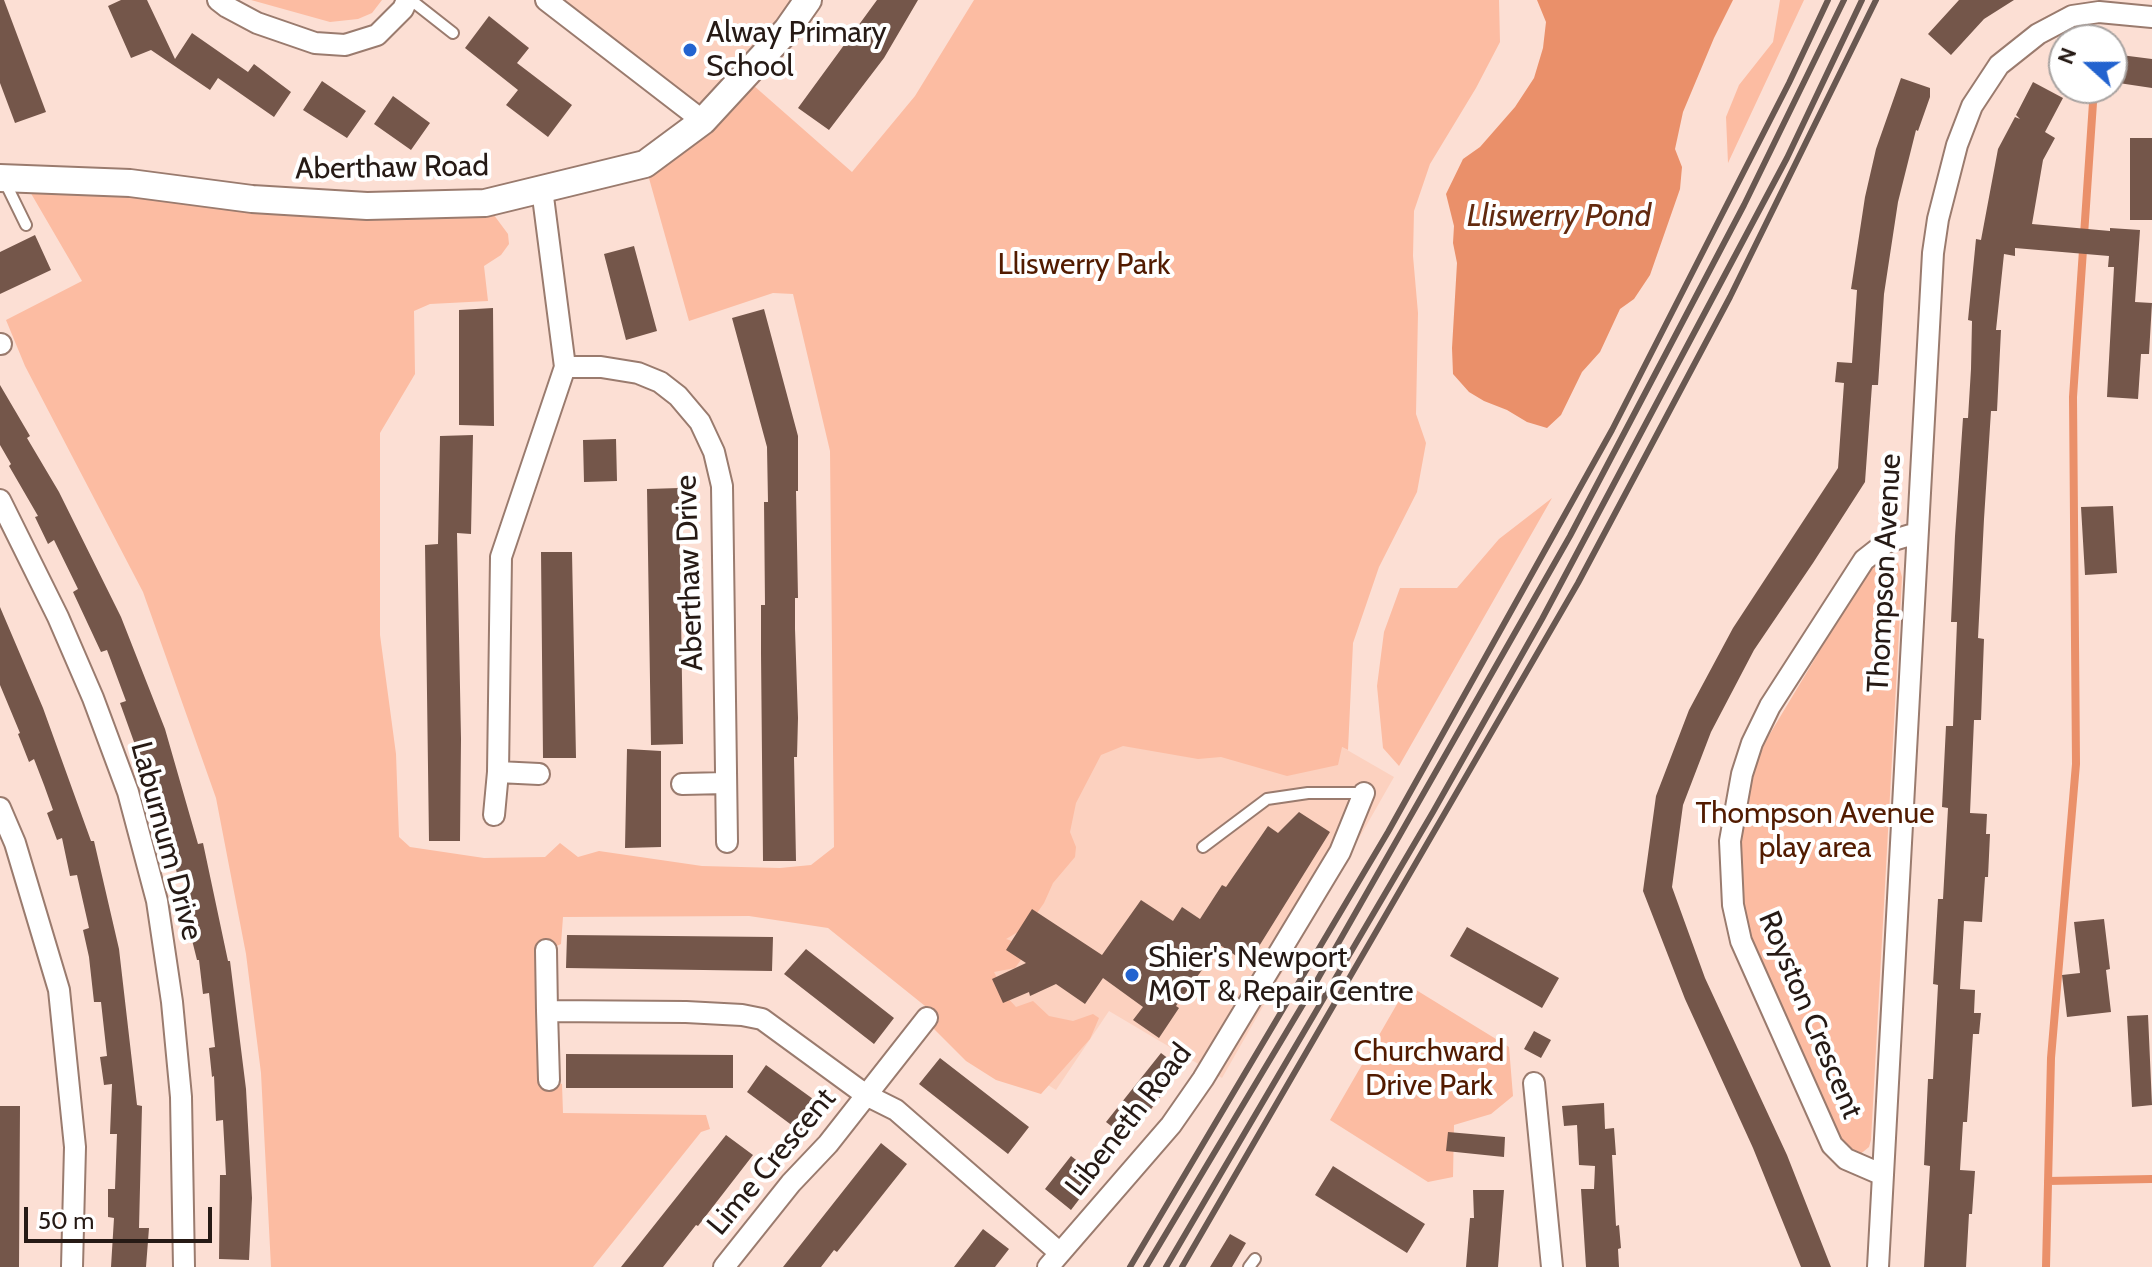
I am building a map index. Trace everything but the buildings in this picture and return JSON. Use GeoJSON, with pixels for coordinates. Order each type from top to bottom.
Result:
{"type":"FeatureCollection","features":[{"type":"Feature","properties":{"kind":"street"},"geometry":{"type":"LineString","coordinates":[[218,0],[257,23],[315,43],[345,45],[377,35],[409,0]]}},
{"type":"Feature","properties":{"kind":"street"},"geometry":{"type":"LineString","coordinates":[[546,0],[703,121]]}},
{"type":"Feature","properties":{"kind":"street","name":"Aberthaw Road"},"geometry":{"type":"LineString","coordinates":[[2,178],[130,183],[252,199],[367,206],[473,205],[645,164],[703,121],[787,30],[808,0]]}},
{"type":"Feature","properties":{"kind":"street","name":"Thompson Avenue"},"geometry":{"type":"LineString","coordinates":[[1878,1267],[1933,253],[1946,185],[1972,106],[1999,65],[2017,48],[2072,16],[2099,12],[2152,17]]}},
{"type":"Feature","properties":{"kind":"street"},"geometry":{"type":"LineString","coordinates":[[494,815],[498,772],[501,557],[565,367],[542,189]]}},
{"type":"Feature","properties":{"kind":"street","name":"Aberthaw Drive"},"geometry":{"type":"LineString","coordinates":[[565,367],[601,367],[660,382],[678,396],[700,422],[714,452],[722,486],[727,842]]}},
{"type":"Feature","properties":{"kind":"street","name":"Laburnum Drive"},"geometry":{"type":"LineString","coordinates":[[0,500],[58,617],[93,698],[128,792],[157,901],[172,1002],[181,1097],[184,1267]]}},
{"type":"Feature","properties":{"kind":"street","name":"Royston Crescent"},"geometry":{"type":"LineString","coordinates":[[1883,1175],[1846,1159],[1832,1145],[1741,941],[1733,905],[1730,841],[1742,774],[1752,743],[1770,706],[1864,560],[1887,542],[1917,533]]}},
{"type":"Feature","properties":{"kind":"street"},"geometry":{"type":"LineString","coordinates":[[498,772],[539,774]]}},
{"type":"Feature","properties":{"kind":"street"},"geometry":{"type":"LineString","coordinates":[[682,784],[726,783]]}},
{"type":"Feature","properties":{"kind":"street","name":"Libeneth Road"},"geometry":{"type":"LineString","coordinates":[[1054,1260],[1171,1125],[1203,1079],[1340,852],[1364,793]]}},
{"type":"Feature","properties":{"kind":"street"},"geometry":{"type":"LineString","coordinates":[[0,808],[15,843],[59,990],[75,1147],[72,1267]]}},
{"type":"Feature","properties":{"kind":"street"},"geometry":{"type":"LineString","coordinates":[[546,950],[549,1080]]}},
{"type":"Feature","properties":{"kind":"street","name":"Lime Crescent"},"geometry":{"type":"LineString","coordinates":[[547,1011],[686,1012],[762,1019],[866,1095],[896,1110],[1054,1260]]}},
{"type":"Feature","properties":{"kind":"street","name":"Lime Crescent"},"geometry":{"type":"LineString","coordinates":[[724,1267],[927,1018]]}},
{"type":"Feature","properties":{"kind":"street"},"geometry":{"type":"LineString","coordinates":[[1534,1083],[1552,1267]]}},
{"type":"Feature","properties":{"kind":"lane"},"geometry":{"type":"LineString","coordinates":[[409,0],[453,33]]}},
{"type":"Feature","properties":{"kind":"lane"},"geometry":{"type":"LineString","coordinates":[[2,178],[26,225]]}},
{"type":"Feature","properties":{"kind":"lane"},"geometry":{"type":"LineString","coordinates":[[1203,847],[1267,799],[1308,793],[1364,793]]}},
{"type":"Feature","properties":{"kind":"shaded area","name":"Alway Primary School"},"geometry":{"type":"Polygon","coordinates":[[[546,0],[808,0],[703,121],[546,0]]]}},
{"type":"Feature","properties":{"kind":"shaded area"},"geometry":{"type":"Polygon","coordinates":[[[1283,713],[1394,777],[1222,1078],[1109,1011],[1056,1090],[943,1020],[1063,724],[1283,713]]]}},
{"type":"Feature","properties":{"kind":"green space"},"geometry":{"type":"Polygon","coordinates":[[[251,0],[382,0],[372,13],[358,19],[330,22],[251,0]]]}},
{"type":"Feature","properties":{"kind":"green space","name":"Lliswerry Park"},"geometry":{"type":"Polygon","coordinates":[[[974,0],[1499,0],[1500,42],[1430,164],[1414,211],[1413,256],[1418,313],[1416,414],[1426,443],[1417,492],[1379,567],[1353,643],[1348,750],[1342,747],[1338,765],[1287,776],[1221,757],[1198,759],[1123,746],[1101,755],[1076,803],[1070,832],[1076,847],[1075,857],[1053,883],[1028,926],[1006,939],[1018,943],[1025,954],[1015,968],[994,972],[1006,996],[1016,1007],[1033,1001],[1049,1016],[1073,1021],[1093,1014],[1099,1018],[1090,1039],[1041,1094],[996,1080],[966,1061],[934,1029],[935,1014],[828,928],[749,916],[563,917],[561,944],[546,951],[549,1080],[562,1084],[563,1113],[706,1115],[710,1129],[701,1132],[593,1267],[271,1267],[261,1073],[246,954],[216,798],[143,592],[25,366],[6,320],[82,281],[22,178],[485,203],[508,234],[509,244],[501,255],[484,266],[488,301],[430,304],[414,311],[415,374],[380,433],[380,635],[396,754],[399,837],[410,847],[484,858],[545,857],[560,843],[578,857],[599,851],[702,866],[780,868],[811,865],[834,847],[830,451],[793,294],[773,293],[689,321],[645,164],[745,78],[852,172],[915,96],[974,0]]]}},
{"type":"Feature","properties":{"kind":"green space"},"geometry":{"type":"Polygon","coordinates":[[[1780,0],[1804,0],[1728,163],[1726,117],[1739,85],[1773,42],[1780,0]]]}},
{"type":"Feature","properties":{"kind":"green space"},"geometry":{"type":"Polygon","coordinates":[[[1552,498],[1399,766],[1383,748],[1377,686],[1384,632],[1400,588],[1457,588],[1499,539],[1552,498]]]}},
{"type":"Feature","properties":{"kind":"green space","name":"Thompson Avenue play area"},"geometry":{"type":"Polygon","coordinates":[[[1884,557],[1898,562],[1902,577],[1871,1140],[1869,1147],[1858,1156],[1846,1151],[1745,933],[1740,889],[1743,816],[1756,763],[1768,737],[1870,567],[1884,557]]]}},
{"type":"Feature","properties":{"kind":"green space","name":"Churchward Drive Park"},"geometry":{"type":"Polygon","coordinates":[[[1408,985],[1509,1047],[1513,1096],[1491,1114],[1454,1125],[1453,1177],[1428,1182],[1330,1120],[1408,985]]]}},
{"type":"Feature","properties":{"kind":"water","name":"Lliswerry Pond"},"geometry":{"type":"Polygon","coordinates":[[[1537,0],[1733,0],[1683,112],[1675,149],[1682,167],[1680,189],[1650,275],[1634,299],[1620,309],[1600,352],[1582,372],[1561,415],[1547,428],[1484,401],[1469,392],[1453,374],[1457,263],[1454,226],[1446,194],[1463,159],[1480,147],[1515,107],[1534,78],[1543,48],[1546,22],[1537,0]]]}},
{"type":"Feature","properties":{"kind":"waterway"},"geometry":{"type":"LineString","coordinates":[[2046,1267],[2051,1058],[2076,764],[2073,397],[2093,104]]}},
{"type":"Feature","properties":{"kind":"waterway"},"geometry":{"type":"LineString","coordinates":[[2048,1181],[2152,1179]]}},
{"type":"Feature","properties":{"kind":"railway"},"geometry":{"type":"LineString","coordinates":[[1130,1267],[1388,832],[1612,430],[1789,83],[1828,0]]}},
{"type":"Feature","properties":{"kind":"railway"},"geometry":{"type":"LineString","coordinates":[[1146,1267],[1311,991],[1570,536],[1744,205],[1844,0]]}},
{"type":"Feature","properties":{"kind":"railway"},"geometry":{"type":"LineString","coordinates":[[1166,1267],[1433,812],[1542,619],[1787,158],[1862,0]]}},
{"type":"Feature","properties":{"kind":"railway"},"geometry":{"type":"LineString","coordinates":[[1182,1267],[1578,583],[1730,297],[1876,0]]}},
{"type":"Feature","properties":{"kind":"place","name":"Alway Primary School"},"geometry":{"type":"Point","coordinates":[690,50]}},
{"type":"Feature","properties":{"kind":"place","name":"Shier's Newport MOT & Repair Centre"},"geometry":{"type":"Point","coordinates":[1132,975]}}]}
